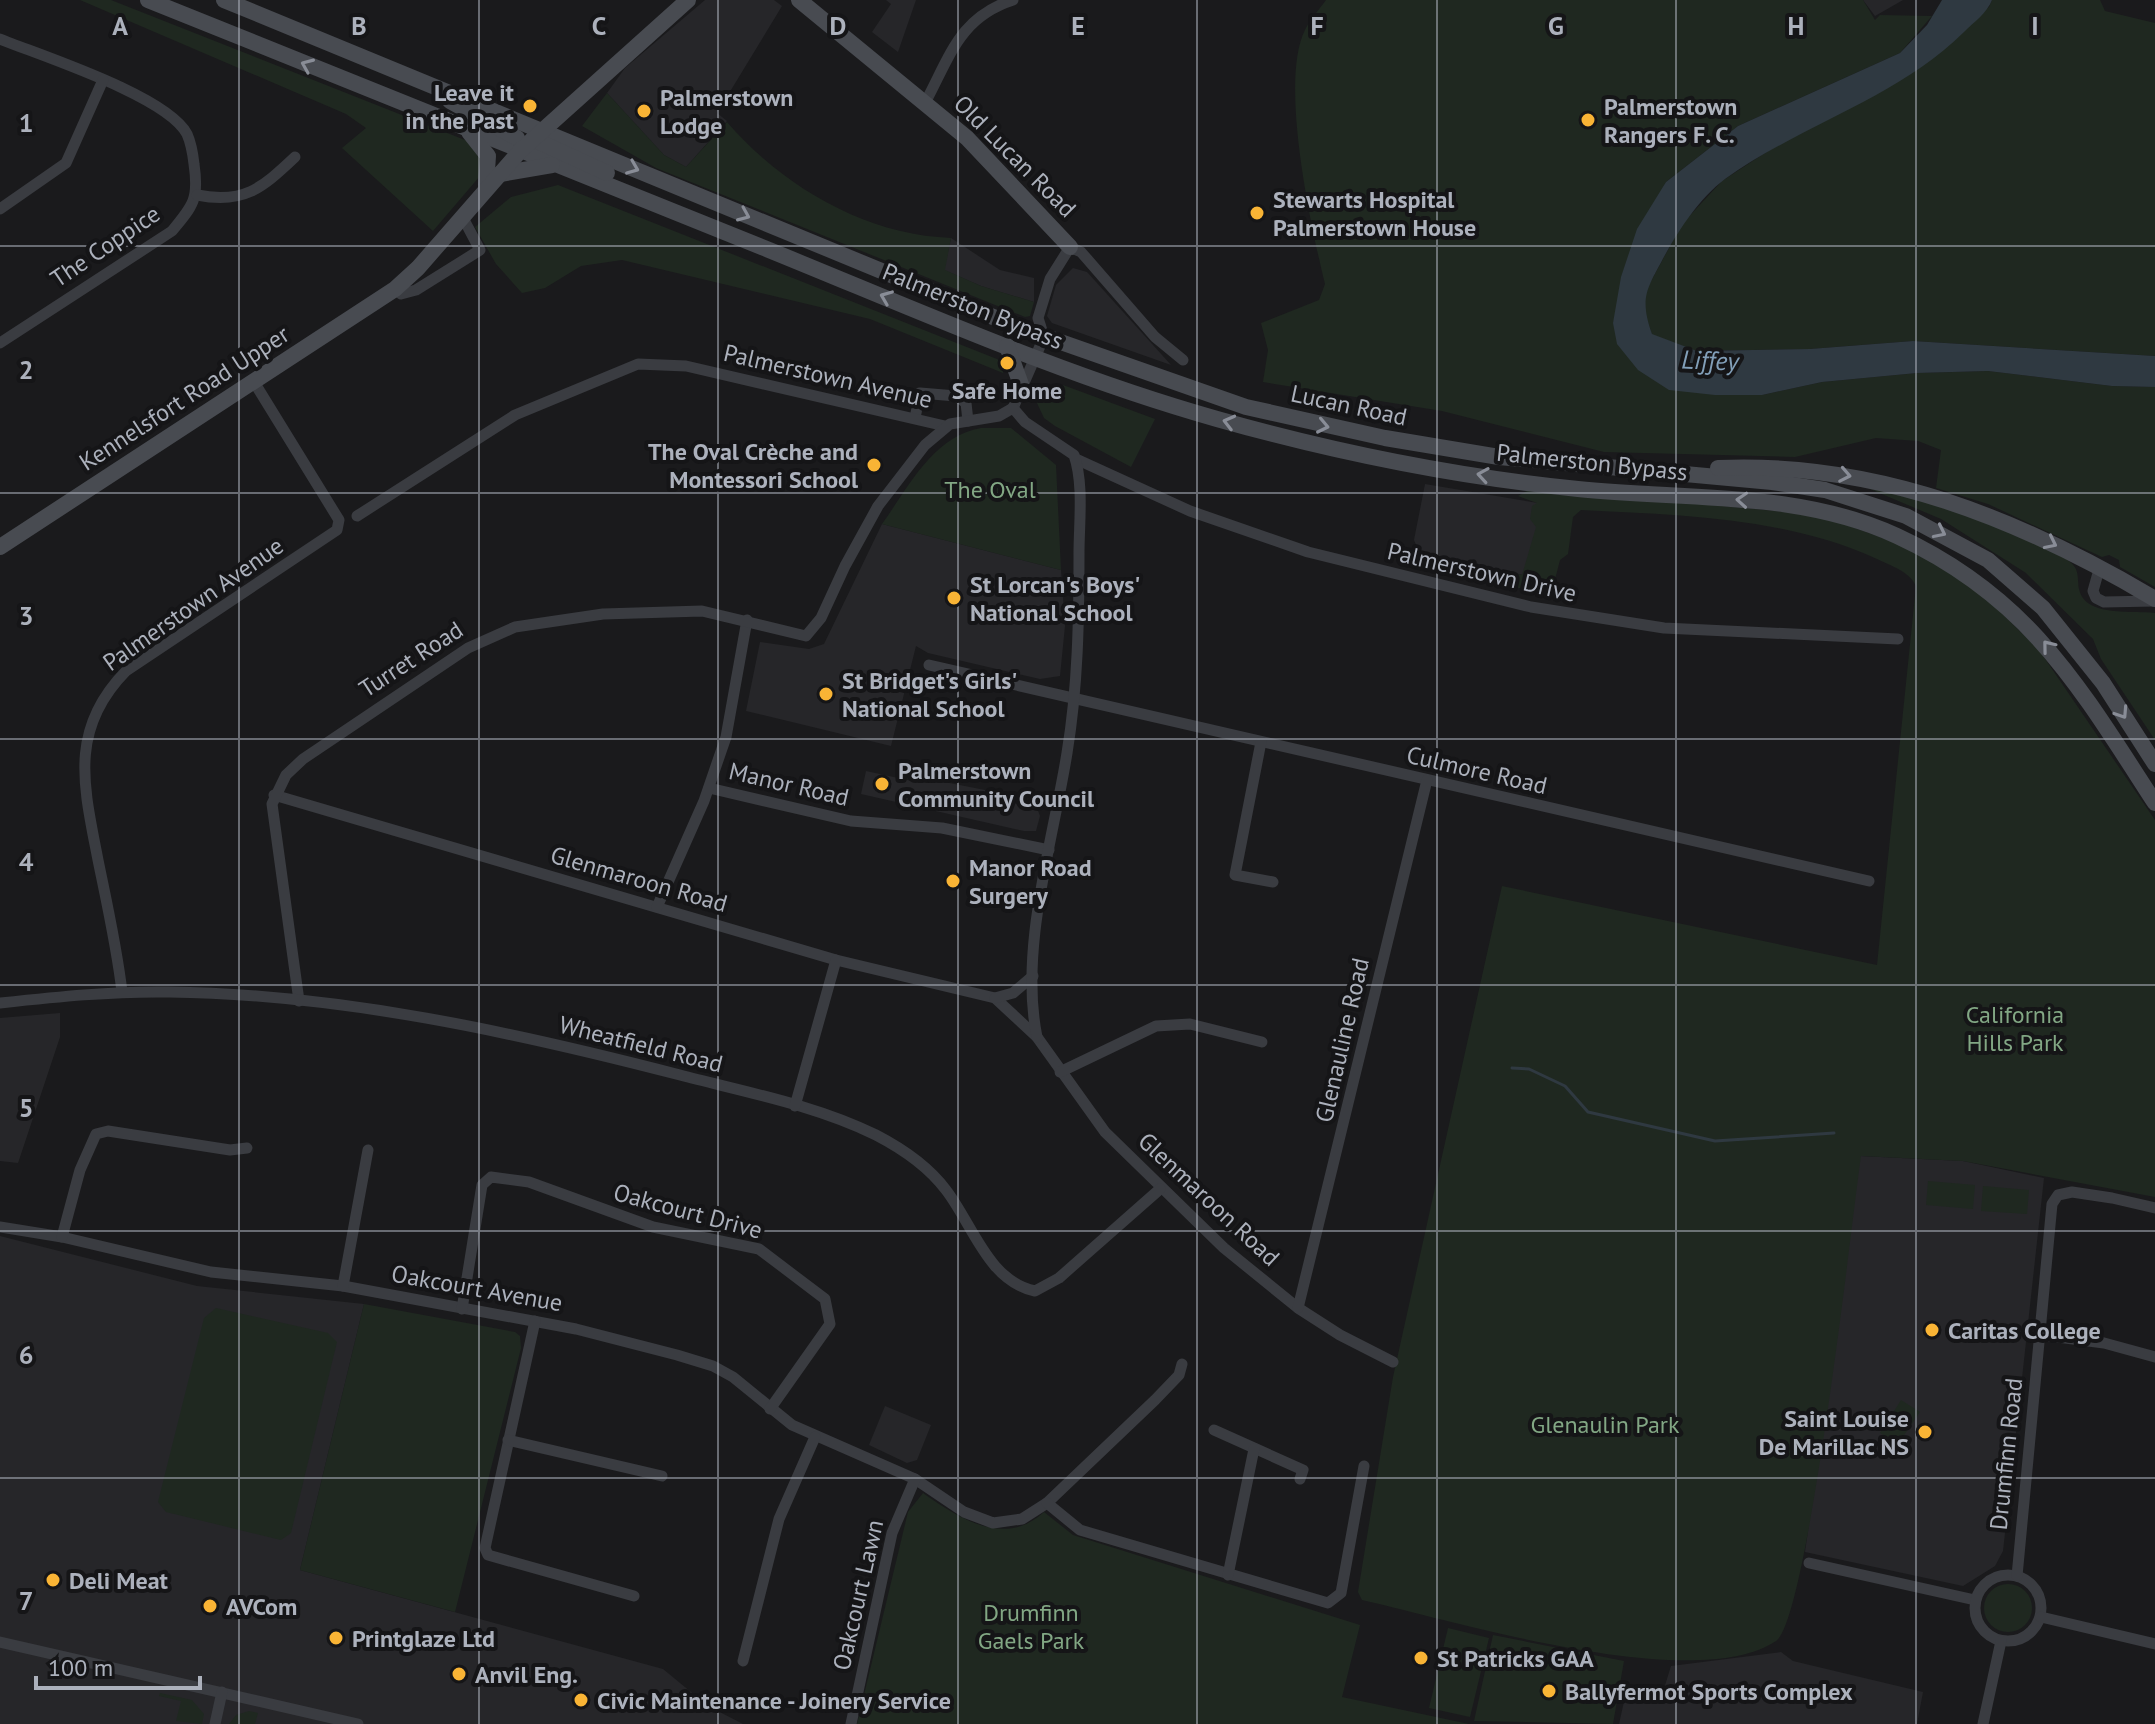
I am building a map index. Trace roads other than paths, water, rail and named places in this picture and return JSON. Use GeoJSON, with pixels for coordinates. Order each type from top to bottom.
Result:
{"type":"FeatureCollection","features":[{"type":"Feature","properties":{"kind":"main road","name":"Palmerston Bypass"},"geometry":{"type":"LineString","coordinates":[[148,0],[461,126],[531,141],[579,146],[1044,337]]}},
{"type":"Feature","properties":{"kind":"main road","name":"Palmerston Bypass"},"geometry":{"type":"LineString","coordinates":[[224,0],[507,116],[559,165],[1007,346],[1129,391],[1221,420],[1460,472],[1578,489],[1769,502],[1819,510],[1892,533],[1942,559],[2007,605],[2037,633],[2074,678],[2155,803]]}},
{"type":"Feature","properties":{"kind":"main road","name":"Kennelsfort Road Upper"},"geometry":{"type":"LineString","coordinates":[[0,547],[395,289],[418,268],[491,182],[531,141],[688,0]]}},
{"type":"Feature","properties":{"kind":"main road","name":"Old Lucan Road"},"geometry":{"type":"LineString","coordinates":[[799,0],[926,101],[1008,179],[1070,247]]}},
{"type":"Feature","properties":{"kind":"main road"},"geometry":{"type":"LineString","coordinates":[[393,68],[531,141],[667,200],[697,220]]}},
{"type":"Feature","properties":{"kind":"main road"},"geometry":{"type":"LineString","coordinates":[[507,116],[536,118],[567,109],[569,124],[579,146]]}},
{"type":"Feature","properties":{"kind":"main road"},"geometry":{"type":"LineString","coordinates":[[461,126],[475,137],[488,156],[491,182],[526,167],[559,165]]}},
{"type":"Feature","properties":{"kind":"main road"},"geometry":{"type":"LineString","coordinates":[[891,276],[930,300],[1030,344],[1036,350],[1036,357]]}},
{"type":"Feature","properties":{"kind":"main road","name":"Lucan Road"},"geometry":{"type":"LineString","coordinates":[[1044,337],[1246,407],[1385,438],[1499,457],[1656,470]]}},
{"type":"Feature","properties":{"kind":"main road"},"geometry":{"type":"LineString","coordinates":[[1007,346],[1023,390]]}},
{"type":"Feature","properties":{"kind":"main road"},"geometry":{"type":"LineString","coordinates":[[1123,364],[1115,375],[1129,391]]}},
{"type":"Feature","properties":{"kind":"main road"},"geometry":{"type":"LineString","coordinates":[[1656,470],[1766,467],[1816,470],[1862,478],[1969,506],[2100,566],[2155,600]]}},
{"type":"Feature","properties":{"kind":"main road"},"geometry":{"type":"LineString","coordinates":[[1656,470],[1825,490],[1906,516],[1951,538],[1988,560],[2043,608],[2103,683],[2155,764]]}},
{"type":"Feature","properties":{"kind":"street"},"geometry":{"type":"LineString","coordinates":[[926,101],[964,29],[989,8],[1013,0]]}},
{"type":"Feature","properties":{"kind":"street"},"geometry":{"type":"LineString","coordinates":[[0,39],[103,80],[155,105],[186,133],[193,155],[197,195],[232,200],[248,195],[295,157]]}},
{"type":"Feature","properties":{"kind":"street"},"geometry":{"type":"LineString","coordinates":[[0,209],[66,163],[103,80]]}},
{"type":"Feature","properties":{"kind":"street","name":"The Coppice"},"geometry":{"type":"LineString","coordinates":[[0,343],[172,231],[197,195]]}},
{"type":"Feature","properties":{"kind":"street","name":"Kennelsfort Road Upper"},"geometry":{"type":"LineString","coordinates":[[395,289],[401,294],[416,290],[480,250],[462,216]]}},
{"type":"Feature","properties":{"kind":"street"},"geometry":{"type":"LineString","coordinates":[[945,426],[999,416],[1013,408],[1044,337],[1038,318],[1047,286],[1070,247]]}},
{"type":"Feature","properties":{"kind":"street","name":"Old Lucan Road"},"geometry":{"type":"LineString","coordinates":[[1070,247],[1081,252],[1155,337],[1183,360]]}},
{"type":"Feature","properties":{"kind":"street","name":"Palmerstown Avenue"},"geometry":{"type":"LineString","coordinates":[[357,516],[515,415],[638,364],[686,366],[945,426]]}},
{"type":"Feature","properties":{"kind":"street","name":"Palmerstown Avenue"},"geometry":{"type":"LineString","coordinates":[[122,992],[85,795],[84,755],[94,714],[108,689],[126,671],[337,530],[339,520],[254,382]]}},
{"type":"Feature","properties":{"kind":"street"},"geometry":{"type":"LineString","coordinates":[[915,418],[920,393],[956,396],[966,403],[968,421]]}},
{"type":"Feature","properties":{"kind":"street"},"geometry":{"type":"LineString","coordinates":[[1013,408],[1025,422],[1076,459],[1078,656],[1075,700],[1049,850],[1033,976],[1037,1037]]}},
{"type":"Feature","properties":{"kind":"street","name":"Turret Road"},"geometry":{"type":"LineString","coordinates":[[274,795],[294,767],[335,736],[490,636],[557,618],[702,611],[806,636],[812,633],[878,506],[916,455],[945,426]]}},
{"type":"Feature","properties":{"kind":"street","name":"Palmerstown Drive"},"geometry":{"type":"LineString","coordinates":[[1076,459],[1190,511],[1308,552],[1531,607],[1664,628],[1898,639]]}},
{"type":"Feature","properties":{"kind":"street"},"geometry":{"type":"LineString","coordinates":[[2100,566],[2093,591],[2096,598],[2104,602],[2155,600]]}},
{"type":"Feature","properties":{"kind":"street"},"geometry":{"type":"LineString","coordinates":[[657,907],[709,788],[729,725],[747,620]]}},
{"type":"Feature","properties":{"kind":"street","name":"Culmore Road"},"geometry":{"type":"LineString","coordinates":[[929,665],[1869,881]]}},
{"type":"Feature","properties":{"kind":"street"},"geometry":{"type":"LineString","coordinates":[[1261,742],[1235,875],[1273,882]]}},
{"type":"Feature","properties":{"kind":"street","name":"Glenauline Road"},"geometry":{"type":"LineString","coordinates":[[1298,1308],[1427,780]]}},
{"type":"Feature","properties":{"kind":"street","name":"Manor Road"},"geometry":{"type":"LineString","coordinates":[[709,788],[851,821],[942,828],[1049,850]]}},
{"type":"Feature","properties":{"kind":"street"},"geometry":{"type":"LineString","coordinates":[[274,795],[274,826],[289,914],[299,1001]]}},
{"type":"Feature","properties":{"kind":"street","name":"Glenmaroon Road"},"geometry":{"type":"LineString","coordinates":[[274,795],[836,960],[995,998],[1037,1037],[1105,1132],[1160,1189],[1224,1248],[1298,1308],[1340,1335],[1393,1362]]}},
{"type":"Feature","properties":{"kind":"street"},"geometry":{"type":"LineString","coordinates":[[795,1106],[836,960]]}},
{"type":"Feature","properties":{"kind":"street"},"geometry":{"type":"LineString","coordinates":[[995,998],[1013,993],[1033,976]]}},
{"type":"Feature","properties":{"kind":"street","name":"Wheatfield Road"},"geometry":{"type":"LineString","coordinates":[[0,1003],[122,992],[172,992],[299,1001],[410,1017],[544,1042],[795,1106],[851,1123],[919,1161],[946,1189],[999,1273],[1035,1291],[1059,1278],[1160,1189]]}},
{"type":"Feature","properties":{"kind":"street"},"geometry":{"type":"LineString","coordinates":[[1060,1072],[1156,1026],[1171,1023],[1262,1042]]}},
{"type":"Feature","properties":{"kind":"street"},"geometry":{"type":"LineString","coordinates":[[62,1237],[71,1195],[96,1134],[108,1131],[230,1150],[247,1148]]}},
{"type":"Feature","properties":{"kind":"street"},"geometry":{"type":"LineString","coordinates":[[343,1286],[368,1150]]}},
{"type":"Feature","properties":{"kind":"street","name":"Oakcourt Drive"},"geometry":{"type":"LineString","coordinates":[[462,1309],[482,1185],[491,1177],[529,1182],[653,1227],[759,1249],[825,1299],[830,1324],[770,1409]]}},
{"type":"Feature","properties":{"kind":"street","name":"Drumfinn Road"},"geometry":{"type":"LineString","coordinates":[[2017,1576],[2052,1204],[2058,1195],[2072,1192],[2155,1208]]}},
{"type":"Feature","properties":{"kind":"street","name":"Oakcourt Avenue"},"geometry":{"type":"LineString","coordinates":[[0,1227],[62,1237],[211,1272],[343,1286],[636,1343],[713,1366],[733,1377],[770,1409],[815,1437],[915,1479],[964,1512],[993,1523],[1022,1519],[1047,1503],[1155,1400],[1179,1375],[1182,1364]]}},
{"type":"Feature","properties":{"kind":"street"},"geometry":{"type":"LineString","coordinates":[[535,1321],[485,1548],[488,1555],[634,1596]]}},
{"type":"Feature","properties":{"kind":"street"},"geometry":{"type":"LineString","coordinates":[[2042,1335],[2104,1343],[2155,1357]]}},
{"type":"Feature","properties":{"kind":"street"},"geometry":{"type":"LineString","coordinates":[[1214,1430],[1303,1470],[1300,1479]]}},
{"type":"Feature","properties":{"kind":"street"},"geometry":{"type":"LineString","coordinates":[[743,1661],[779,1519],[815,1437]]}},
{"type":"Feature","properties":{"kind":"street"},"geometry":{"type":"LineString","coordinates":[[508,1440],[662,1476]]}},
{"type":"Feature","properties":{"kind":"street"},"geometry":{"type":"LineString","coordinates":[[1228,1575],[1254,1449]]}},
{"type":"Feature","properties":{"kind":"street"},"geometry":{"type":"LineString","coordinates":[[1047,1503],[1080,1530],[1328,1603],[1336,1600],[1347,1573],[1364,1466]]}},
{"type":"Feature","properties":{"kind":"street","name":"Oakcourt Lawn"},"geometry":{"type":"LineString","coordinates":[[851,1724],[892,1533],[915,1479]]}},
{"type":"Feature","properties":{"kind":"street"},"geometry":{"type":"LineString","coordinates":[[1809,1563],[1975,1600]]}},
{"type":"Feature","properties":{"kind":"street"},"geometry":{"type":"LineString","coordinates":[[2017,1576],[2034,1587],[2042,1606],[2041,1617],[2030,1634],[2021,1640],[2001,1641],[1991,1637],[1977,1621],[1975,1600],[1986,1582],[1996,1577],[2017,1576]]}},
{"type":"Feature","properties":{"kind":"street"},"geometry":{"type":"LineString","coordinates":[[2041,1617],[2155,1644]]}},
{"type":"Feature","properties":{"kind":"street"},"geometry":{"type":"LineString","coordinates":[[1983,1724],[2001,1641]]}},
{"type":"Feature","properties":{"kind":"street"},"geometry":{"type":"LineString","coordinates":[[0,1642],[358,1724]]}},
{"type":"Feature","properties":{"kind":"street"},"geometry":{"type":"LineString","coordinates":[[215,1724],[222,1692]]}},
{"type":"Feature","properties":{"kind":"water","name":"Liffey"},"geometry":{"type":"Polygon","coordinates":[[[1942,0],[1992,0],[1984,13],[1964,32],[1909,76],[1785,142],[1725,179],[1707,195],[1677,234],[1650,285],[1646,311],[1652,334],[1697,351],[1810,349],[1913,341],[2155,356],[2155,387],[2112,386],[1988,371],[1917,373],[1822,382],[1762,395],[1715,395],[1669,390],[1638,370],[1617,344],[1613,323],[1621,277],[1637,229],[1666,182],[1738,126],[1900,53],[1927,25],[1942,0]]]}},
{"type":"Feature","properties":{"kind":"waterway"},"geometry":{"type":"LineString","coordinates":[[1512,1068],[1529,1069],[1565,1086],[1588,1112],[1715,1141],[1834,1133]]}},
{"type":"Feature","properties":{"kind":"place","name":"Leave it in the Past"},"geometry":{"type":"Point","coordinates":[530,106]}},
{"type":"Feature","properties":{"kind":"place","name":"Palmerstown Lodge"},"geometry":{"type":"Point","coordinates":[644,111]}},
{"type":"Feature","properties":{"kind":"place","name":"Palmerstown Rangers F. C."},"geometry":{"type":"Point","coordinates":[1588,120]}},
{"type":"Feature","properties":{"kind":"place","name":"Stewarts Hospital Palmerstown House"},"geometry":{"type":"Point","coordinates":[1257,213]}},
{"type":"Feature","properties":{"kind":"place","name":"Safe Home"},"geometry":{"type":"Point","coordinates":[1007,363]}},
{"type":"Feature","properties":{"kind":"place","name":"The Oval Crèche and Montessori School"},"geometry":{"type":"Point","coordinates":[874,465]}},
{"type":"Feature","properties":{"kind":"place","name":"St Lorcan's Boys' National School"},"geometry":{"type":"Point","coordinates":[954,598]}},
{"type":"Feature","properties":{"kind":"place","name":"St Bridget's Girls' National School"},"geometry":{"type":"Point","coordinates":[826,694]}},
{"type":"Feature","properties":{"kind":"place","name":"Palmerstown Community Council"},"geometry":{"type":"Point","coordinates":[882,784]}},
{"type":"Feature","properties":{"kind":"place","name":"Manor Road Surgery"},"geometry":{"type":"Point","coordinates":[953,881]}},
{"type":"Feature","properties":{"kind":"place","name":"Caritas College"},"geometry":{"type":"Point","coordinates":[1932,1330]}},
{"type":"Feature","properties":{"kind":"place","name":"Saint Louise De Marillac NS"},"geometry":{"type":"Point","coordinates":[1925,1432]}},
{"type":"Feature","properties":{"kind":"place","name":"Deli Meat"},"geometry":{"type":"Point","coordinates":[53,1580]}},
{"type":"Feature","properties":{"kind":"place","name":"AVCom"},"geometry":{"type":"Point","coordinates":[210,1606]}},
{"type":"Feature","properties":{"kind":"place","name":"Printglaze Ltd"},"geometry":{"type":"Point","coordinates":[336,1638]}},
{"type":"Feature","properties":{"kind":"place","name":"St Patricks GAA"},"geometry":{"type":"Point","coordinates":[1421,1658]}},
{"type":"Feature","properties":{"kind":"place","name":"Anvil Eng."},"geometry":{"type":"Point","coordinates":[459,1674]}},
{"type":"Feature","properties":{"kind":"place","name":"Ballyfermot Sports Complex"},"geometry":{"type":"Point","coordinates":[1549,1691]}},
{"type":"Feature","properties":{"kind":"place","name":"Civic Maintenance - Joinery Service"},"geometry":{"type":"Point","coordinates":[581,1700]}},
{"type":"Feature","properties":{"kind":"park label","name":"The Oval"},"geometry":{"type":"Point","coordinates":[990,489]}},
{"type":"Feature","properties":{"kind":"park label","name":"California Hills Park"},"geometry":{"type":"Point","coordinates":[2015,1028]}},
{"type":"Feature","properties":{"kind":"park label","name":"Glenaulin Park"},"geometry":{"type":"Point","coordinates":[1605,1424]}},
{"type":"Feature","properties":{"kind":"park label","name":"Drumfinn Gaels Park"},"geometry":{"type":"Point","coordinates":[1031,1626]}}]}
